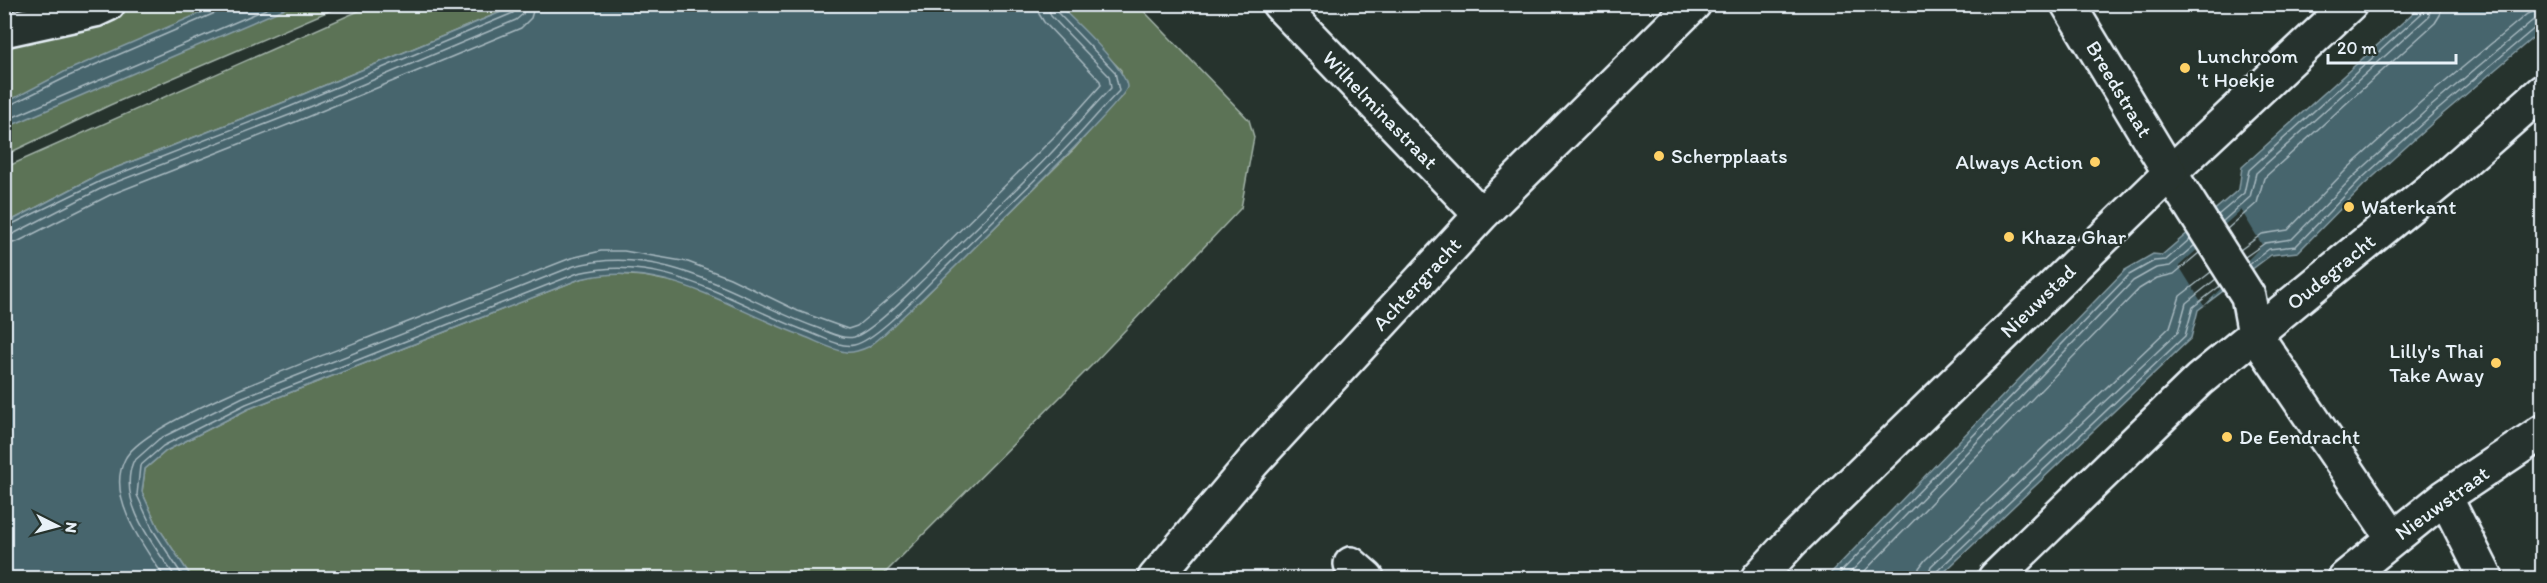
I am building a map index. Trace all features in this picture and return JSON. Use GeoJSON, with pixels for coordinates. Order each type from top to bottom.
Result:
{"type":"FeatureCollection","features":[{"type":"Feature","properties":{"kind":"street"},"geometry":{"type":"LineString","coordinates":[[4,30],[95,10],[108,4]]}},
{"type":"Feature","properties":{"kind":"street","name":"Wilhelminastraat"},"geometry":{"type":"LineString","coordinates":[[1280,4],[1481,215]]}},
{"type":"Feature","properties":{"kind":"street","name":"Achtergracht"},"geometry":{"type":"LineString","coordinates":[[1155,579],[1253,462],[1481,215],[1694,4]]}},
{"type":"Feature","properties":{"kind":"street","name":"Breedstraat"},"geometry":{"type":"LineString","coordinates":[[2068,4],[2170,173]]}},
{"type":"Feature","properties":{"kind":"street","name":"Nieuwstad"},"geometry":{"type":"LineString","coordinates":[[1758,579],[1792,541],[2340,8]]}},
{"type":"Feature","properties":{"kind":"street","name":"Oudegracht"},"geometry":{"type":"LineString","coordinates":[[1995,579],[2199,380],[2441,181],[2542,92]]}},
{"type":"Feature","properties":{"kind":"street"},"geometry":{"type":"LineString","coordinates":[[2170,173],[2248,296],[2255,334],[2393,538]]}},
{"type":"Feature","properties":{"kind":"street","name":"Nieuwstraat"},"geometry":{"type":"LineString","coordinates":[[2345,579],[2445,498],[2542,432]]}},
{"type":"Feature","properties":{"kind":"street"},"geometry":{"type":"LineString","coordinates":[[2445,498],[2486,579]]}},
{"type":"Feature","properties":{"kind":"green space"},"geometry":{"type":"Polygon","coordinates":[[[140,5],[343,5],[110,105],[5,155],[5,44],[120,13],[140,5]]]}},
{"type":"Feature","properties":{"kind":"green space"},"geometry":{"type":"Polygon","coordinates":[[[372,5],[518,5],[287,101],[100,174],[5,224],[4,168],[372,5]]]}},
{"type":"Feature","properties":{"kind":"green space"},"geometry":{"type":"Polygon","coordinates":[[[1058,5],[1138,5],[1249,120],[1254,137],[1241,208],[1092,365],[880,578],[192,578],[158,527],[142,492],[145,469],[166,451],[248,409],[580,279],[604,273],[644,276],[683,284],[721,298],[919,302],[1075,148],[1124,94],[1121,70],[1058,5]]]}},
{"type":"Feature","properties":{"kind":"water"},"geometry":{"type":"Polygon","coordinates":[[[219,5],[293,5],[5,128],[5,103],[66,71],[219,5]]]}},
{"type":"Feature","properties":{"kind":"water"},"geometry":{"type":"Polygon","coordinates":[[[518,5],[1058,5],[1109,57],[1118,68],[1127,87],[1111,109],[970,253],[881,337],[866,348],[848,352],[835,349],[695,290],[668,281],[640,275],[611,274],[580,279],[248,409],[166,451],[145,469],[142,492],[158,527],[192,578],[5,578],[5,224],[100,174],[287,101],[518,5]]]}},
{"type":"Feature","properties":{"kind":"water"},"geometry":{"type":"Polygon","coordinates":[[[2422,5],[2542,5],[2542,30],[2438,118],[2364,185],[2298,252],[2271,255],[2198,310],[2191,338],[1938,578],[1826,578],[2125,270],[2153,254],[2162,255],[2239,189],[2242,167],[2422,5]]]}},
{"type":"Feature","properties":{"kind":"pier"},"geometry":{"type":"Polygon","coordinates":[[[2241,210],[2262,245],[2204,306],[2179,266],[2241,210]]]}},
{"type":"Feature","properties":{"kind":"place","name":"Lunchroom 't Hoekje"},"geometry":{"type":"Point","coordinates":[2185,68]}},
{"type":"Feature","properties":{"kind":"place","name":"Scherpplaats"},"geometry":{"type":"Point","coordinates":[1659,156]}},
{"type":"Feature","properties":{"kind":"place","name":"Always Action"},"geometry":{"type":"Point","coordinates":[2095,162]}},
{"type":"Feature","properties":{"kind":"place","name":"Waterkant"},"geometry":{"type":"Point","coordinates":[2349,207]}},
{"type":"Feature","properties":{"kind":"place","name":"Khaza Ghar"},"geometry":{"type":"Point","coordinates":[2009,237]}},
{"type":"Feature","properties":{"kind":"place","name":"Lilly's Thai Take Away"},"geometry":{"type":"Point","coordinates":[2496,363]}},
{"type":"Feature","properties":{"kind":"place","name":"De Eendracht"},"geometry":{"type":"Point","coordinates":[2227,437]}}]}
